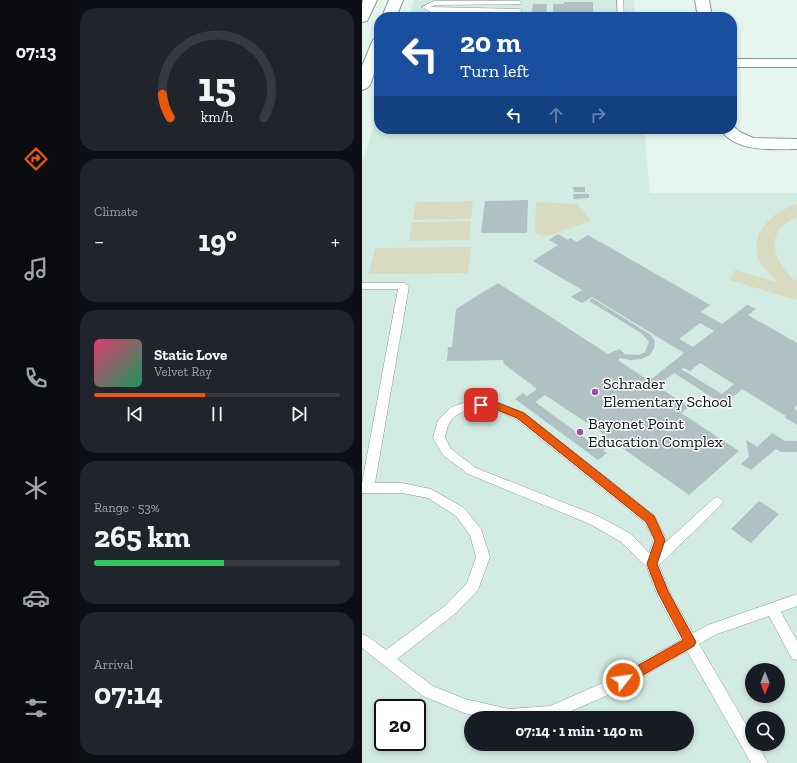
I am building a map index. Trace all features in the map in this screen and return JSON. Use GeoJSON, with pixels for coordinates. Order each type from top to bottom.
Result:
{"type":"FeatureCollection","features":[{"type":"Feature","properties":{"kind":"main road"},"geometry":{"type":"LineString","coordinates":[[362,18],[370,0]]}},
{"type":"Feature","properties":{"kind":"main road"},"geometry":{"type":"LineString","coordinates":[[391,12],[396,0]]}},
{"type":"Feature","properties":{"kind":"main road"},"geometry":{"type":"LineString","coordinates":[[702,0],[704,12]]}},
{"type":"Feature","properties":{"kind":"main road"},"geometry":{"type":"LineString","coordinates":[[737,63],[797,63]]}},
{"type":"Feature","properties":{"kind":"main road"},"geometry":{"type":"LineString","coordinates":[[362,85],[374,64]]}},
{"type":"Feature","properties":{"kind":"main road"},"geometry":{"type":"LineString","coordinates":[[733,134],[740,140],[766,144],[797,144]]}},
{"type":"Feature","properties":{"kind":"lane"},"geometry":{"type":"LineString","coordinates":[[620,0],[621,12]]}},
{"type":"Feature","properties":{"kind":"lane"},"geometry":{"type":"LineString","coordinates":[[434,3],[519,8],[431,10],[425,7],[434,3]]}},
{"type":"Feature","properties":{"kind":"lane"},"geometry":{"type":"LineString","coordinates":[[362,286],[404,286],[365,488],[402,488],[431,494],[460,512],[476,533],[483,557],[473,586],[451,609],[387,658]]}},
{"type":"Feature","properties":{"kind":"lane"},"geometry":{"type":"LineString","coordinates":[[652,564],[660,540],[650,519],[520,416],[493,404],[470,405],[455,410],[442,423],[439,438],[447,452],[472,471],[594,520],[626,538],[652,564],[663,593],[760,763]]}},
{"type":"Feature","properties":{"kind":"lane"},"geometry":{"type":"LineString","coordinates":[[652,564],[717,502]]}},
{"type":"Feature","properties":{"kind":"lane"},"geometry":{"type":"LineString","coordinates":[[362,640],[428,691],[464,706],[509,716],[550,713],[610,687],[713,629],[797,600]]}},
{"type":"Feature","properties":{"kind":"lane"},"geometry":{"type":"LineString","coordinates":[[772,609],[797,654]]}},
{"type":"Feature","properties":{"kind":"shaded area"},"geometry":{"type":"Polygon","coordinates":[[[414,0],[634,0],[635,12],[410,12],[414,0]]]}},
{"type":"Feature","properties":{"kind":"shaded area","name":"Bayonet Point Education Complex"},"geometry":{"type":"Polygon","coordinates":[[[374,124],[374,134],[644,134],[650,193],[797,193],[797,763],[362,763],[362,164],[374,124]]]}},
{"type":"Feature","properties":{"kind":"shaded area"},"geometry":{"type":"Polygon","coordinates":[[[473,201],[471,219],[413,220],[416,202],[473,201]]]}},
{"type":"Feature","properties":{"kind":"shaded area"},"geometry":{"type":"Polygon","coordinates":[[[536,202],[577,204],[591,221],[544,237],[535,233],[536,202]]]}},
{"type":"Feature","properties":{"kind":"shaded area"},"geometry":{"type":"Polygon","coordinates":[[[797,204],[797,217],[787,222],[779,230],[776,237],[775,251],[786,271],[797,281],[797,300],[729,280],[735,270],[777,282],[764,268],[758,258],[756,248],[757,239],[761,231],[772,217],[788,207],[797,204]]]}},
{"type":"Feature","properties":{"kind":"shaded area"},"geometry":{"type":"Polygon","coordinates":[[[471,221],[469,240],[409,241],[412,222],[471,221]]]}},
{"type":"Feature","properties":{"kind":"shaded area"},"geometry":{"type":"Polygon","coordinates":[[[471,247],[468,273],[369,274],[375,248],[471,247]]]}},
{"type":"Feature","properties":{"kind":"building"},"geometry":{"type":"Polygon","coordinates":[[[564,2],[593,2],[593,12],[553,12],[553,4],[564,4],[564,2]]]}},
{"type":"Feature","properties":{"kind":"building"},"geometry":{"type":"Polygon","coordinates":[[[533,4],[547,4],[546,12],[532,12],[533,4]]]}},
{"type":"Feature","properties":{"kind":"building"},"geometry":{"type":"Polygon","coordinates":[[[573,187],[585,187],[585,192],[574,192],[573,187]]]}},
{"type":"Feature","properties":{"kind":"building"},"geometry":{"type":"Polygon","coordinates":[[[573,194],[589,194],[589,198],[574,199],[573,194]]]}},
{"type":"Feature","properties":{"kind":"building"},"geometry":{"type":"Polygon","coordinates":[[[528,200],[527,233],[481,233],[485,201],[528,200]]]}},
{"type":"Feature","properties":{"kind":"building"},"geometry":{"type":"Polygon","coordinates":[[[558,234],[568,240],[570,238],[577,242],[588,235],[710,305],[701,312],[722,324],[747,305],[756,309],[748,315],[797,343],[797,405],[794,408],[797,411],[797,425],[784,417],[786,416],[742,389],[724,405],[674,373],[657,386],[689,407],[681,413],[739,451],[689,495],[614,442],[603,451],[607,453],[598,460],[515,399],[523,393],[527,396],[537,389],[504,364],[503,360],[447,361],[448,347],[452,347],[456,309],[498,283],[608,354],[619,349],[624,353],[623,354],[639,355],[645,352],[649,342],[641,333],[589,301],[592,298],[651,335],[655,341],[654,348],[650,355],[641,359],[630,360],[620,358],[618,360],[649,381],[684,353],[592,297],[582,303],[571,297],[582,290],[533,261],[558,245],[549,240],[558,234]],[[700,323],[679,339],[693,347],[714,331],[700,323]],[[700,363],[690,371],[684,368],[681,369],[722,394],[734,384],[700,363]],[[545,395],[535,402],[593,444],[605,435],[545,395]]]}},
{"type":"Feature","properties":{"kind":"building"},"geometry":{"type":"Polygon","coordinates":[[[772,433],[785,441],[797,441],[797,452],[781,452],[776,449],[751,470],[741,464],[749,457],[746,440],[757,447],[772,433]]]}},
{"type":"Feature","properties":{"kind":"building"},"geometry":{"type":"Polygon","coordinates":[[[759,501],[779,514],[751,543],[731,529],[759,501]]]}},
{"type":"Feature","properties":{"kind":"place","name":"Schrader Elementary School"},"geometry":{"type":"Point","coordinates":[595,392]}},
{"type":"Feature","properties":{"kind":"place","name":"Bayonet Point Education Complex"},"geometry":{"type":"Point","coordinates":[580,432]}},
{"type":"Feature","properties":{"kind":"route"},"geometry":{"type":"LineString","coordinates":[[481,405],[493,404],[520,416],[650,519],[660,540],[652,564],[663,593],[690,642],[623,680]]}}]}
